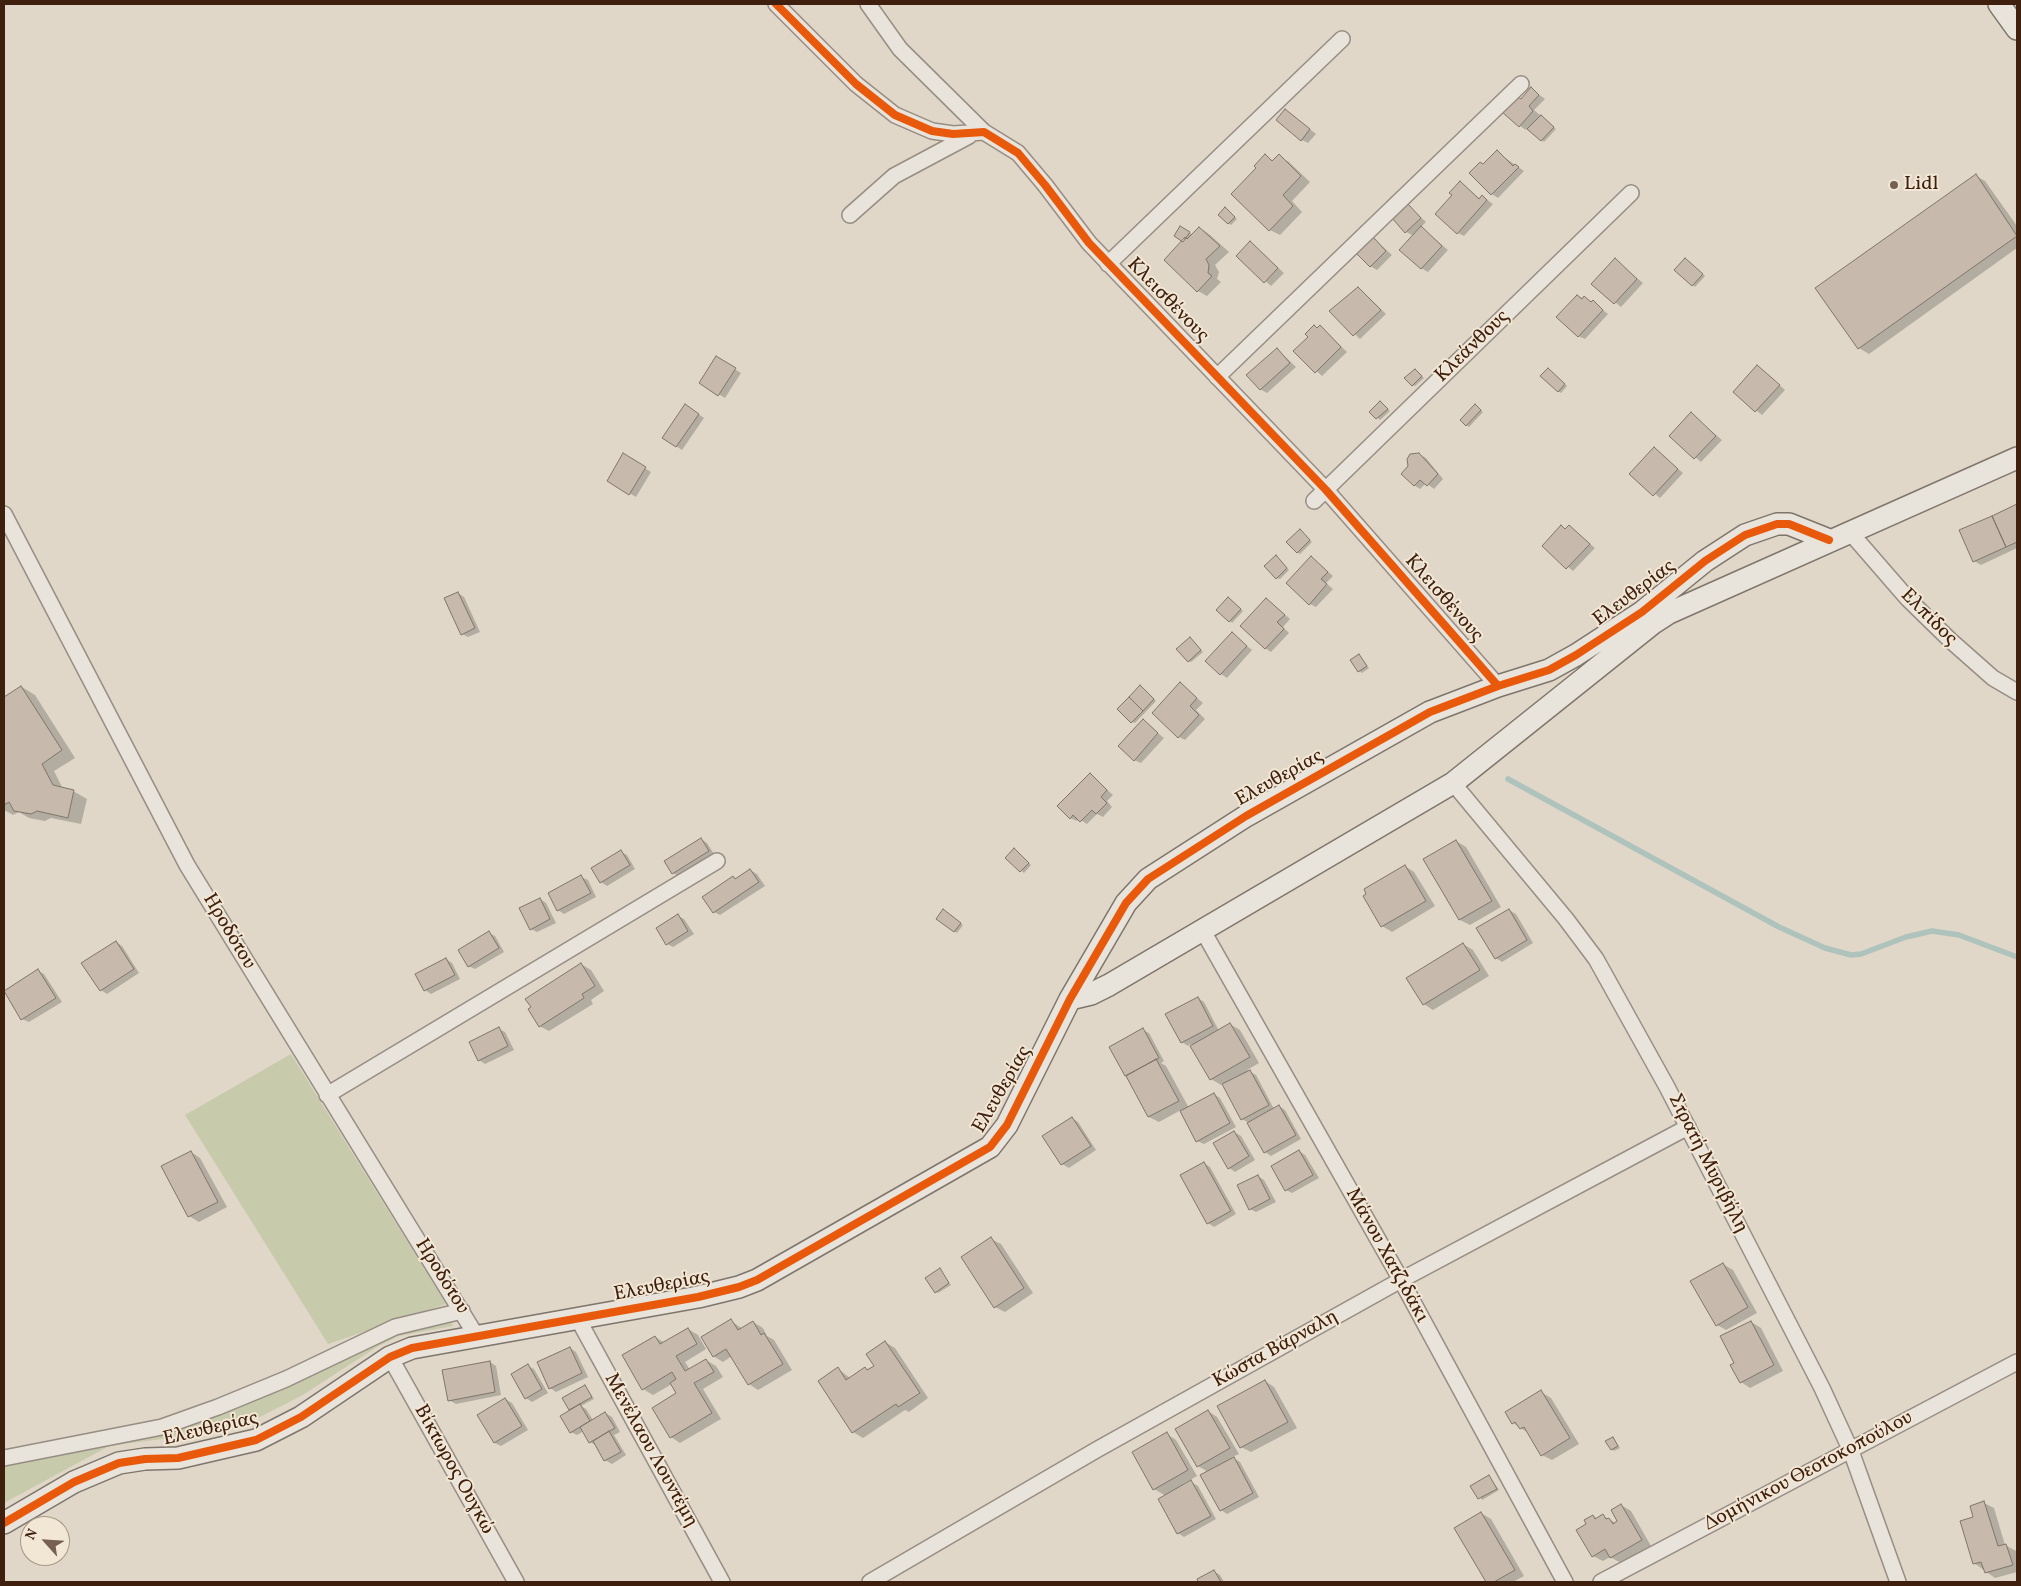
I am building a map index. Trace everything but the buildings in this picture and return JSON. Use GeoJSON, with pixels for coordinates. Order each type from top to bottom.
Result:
{"type":"FeatureCollection","features":[{"type":"Feature","properties":{"kind":"street"},"geometry":{"type":"LineString","coordinates":[[776,4],[856,84],[894,115],[932,131],[953,134],[980,133]]}},
{"type":"Feature","properties":{"kind":"street","name":"Κλεισθένους"},"geometry":{"type":"LineString","coordinates":[[868,4],[900,49],[980,133],[1018,153],[1046,185],[1086,239],[1108,264],[1326,490],[1498,686]]}},
{"type":"Feature","properties":{"kind":"street"},"geometry":{"type":"LineString","coordinates":[[1999,4],[2017,28]]}},
{"type":"Feature","properties":{"kind":"street"},"geometry":{"type":"LineString","coordinates":[[1108,264],[1342,39]]}},
{"type":"Feature","properties":{"kind":"street"},"geometry":{"type":"LineString","coordinates":[[1217,377],[1521,84]]}},
{"type":"Feature","properties":{"kind":"street"},"geometry":{"type":"LineString","coordinates":[[850,215],[894,176],[980,133]]}},
{"type":"Feature","properties":{"kind":"street","name":"Κλεάνθους"},"geometry":{"type":"LineString","coordinates":[[1314,501],[1631,192]]}},
{"type":"Feature","properties":{"kind":"street","name":"Ελευθερίας"},"geometry":{"type":"LineString","coordinates":[[1070,999],[1091,994],[1109,985],[1453,783],[1652,624],[1669,613],[1829,540],[2017,458]]}},
{"type":"Feature","properties":{"kind":"street","name":"Ηροδότου"},"geometry":{"type":"LineString","coordinates":[[4,514],[187,865],[327,1095],[462,1311],[476,1337]]}},
{"type":"Feature","properties":{"kind":"street","name":"Ελευθερίας"},"geometry":{"type":"LineString","coordinates":[[4,1523],[74,1482],[119,1463],[145,1459],[178,1458],[256,1440],[301,1417],[390,1357],[425,1345],[698,1297],[749,1284],[980,1155],[990,1147],[1007,1124],[1070,999],[1126,903],[1148,879],[1246,816],[1299,788],[1402,726],[1438,708],[1548,670],[1576,655],[1642,612],[1725,546],[1757,529],[1788,524],[1829,540]]}},
{"type":"Feature","properties":{"kind":"street","name":"Ελπίδος"},"geometry":{"type":"LineString","coordinates":[[1850,532],[1908,599],[1950,640],[1988,674],[2017,692]]}},
{"type":"Feature","properties":{"kind":"street","name":"Στρατή Μυριβήλη"},"geometry":{"type":"LineString","coordinates":[[1453,783],[1566,919],[1596,959],[1688,1127],[1799,1340],[1851,1451],[1898,1582]]}},
{"type":"Feature","properties":{"kind":"street"},"geometry":{"type":"LineString","coordinates":[[327,1095],[717,861]]}},
{"type":"Feature","properties":{"kind":"street","name":"Μάνου Χατζιδάκι"},"geometry":{"type":"LineString","coordinates":[[1203,931],[1400,1280],[1565,1582]]}},
{"type":"Feature","properties":{"kind":"street","name":"Κώστα Βάρναλη"},"geometry":{"type":"LineString","coordinates":[[870,1582],[1098,1449],[1400,1280],[1688,1127]]}},
{"type":"Feature","properties":{"kind":"street"},"geometry":{"type":"LineString","coordinates":[[4,1458],[162,1426],[218,1407],[286,1379],[395,1327],[462,1311]]}},
{"type":"Feature","properties":{"kind":"street","name":"Μενέλαου Λουντέμη"},"geometry":{"type":"LineString","coordinates":[[578,1319],[722,1582]]}},
{"type":"Feature","properties":{"kind":"street","name":"Βίκτωρος Ουγκώ"},"geometry":{"type":"LineString","coordinates":[[390,1357],[516,1582]]}},
{"type":"Feature","properties":{"kind":"street","name":"Δομήνικου Θεοτοκοπούλου"},"geometry":{"type":"LineString","coordinates":[[1601,1582],[2017,1362]]}},
{"type":"Feature","properties":{"kind":"green space"},"geometry":{"type":"Polygon","coordinates":[[[291,1054],[446,1304],[328,1344],[185,1115],[291,1054]]]}},
{"type":"Feature","properties":{"kind":"green space"},"geometry":{"type":"Polygon","coordinates":[[[451,1319],[453,1326],[399,1336],[377,1347],[301,1396],[254,1420],[184,1436],[109,1446],[4,1503],[4,1462],[179,1428],[214,1418],[315,1375],[388,1335],[451,1319]]]}},
{"type":"Feature","properties":{"kind":"waterway"},"geometry":{"type":"LineString","coordinates":[[1508,779],[1779,927],[1825,948],[1851,955],[1861,954],[1906,937],[1932,931],[1959,935],[2017,957]]}},
{"type":"Feature","properties":{"kind":"cycle path"},"geometry":{"type":"LineString","coordinates":[[776,4],[856,84],[895,115],[932,131],[953,134],[984,132],[1018,153],[1089,243],[1326,490],[1498,686]]}},
{"type":"Feature","properties":{"kind":"cycle path"},"geometry":{"type":"LineString","coordinates":[[4,1523],[74,1482],[119,1463],[145,1459],[178,1458],[256,1440],[301,1417],[390,1357],[412,1348],[698,1297],[739,1287],[757,1280],[990,1147],[1007,1125],[1070,999],[1126,903],[1148,879],[1246,816],[1430,712],[1498,686],[1549,670],[1576,655],[1642,612],[1705,561],[1745,535],[1777,524],[1789,524],[1829,540]]}},
{"type":"Feature","properties":{"kind":"place","name":"Lidl"},"geometry":{"type":"Point","coordinates":[1894,185]}}]}
